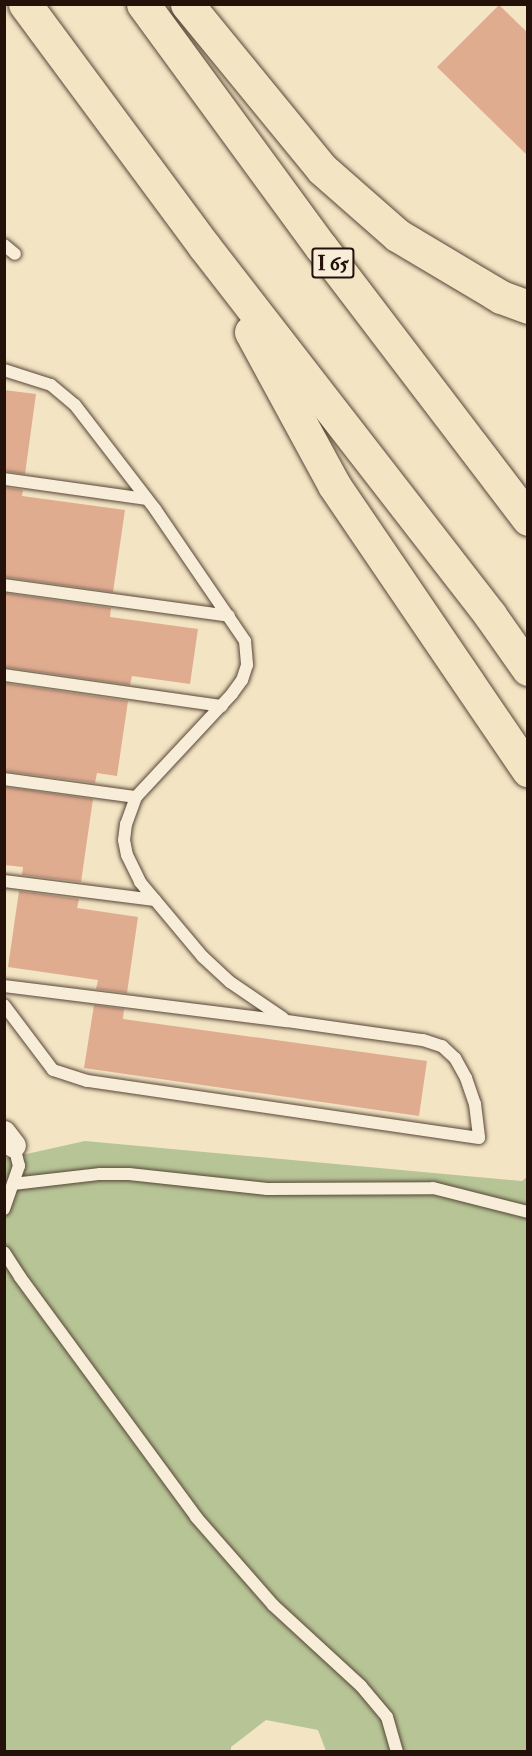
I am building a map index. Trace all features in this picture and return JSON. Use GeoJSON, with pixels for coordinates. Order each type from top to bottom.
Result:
{"type":"FeatureCollection","features":[{"type":"Feature","properties":{"kind":"highway"},"geometry":{"type":"LineString","coordinates":[[25,4],[204,246],[490,615],[528,669]]}},
{"type":"Feature","properties":{"kind":"highway","name":"I 65"},"geometry":{"type":"LineString","coordinates":[[143,4],[321,247],[528,519]]}},
{"type":"Feature","properties":{"kind":"highway"},"geometry":{"type":"LineString","coordinates":[[187,4],[322,169],[398,235],[501,297],[528,307]]}},
{"type":"Feature","properties":{"kind":"highway"},"geometry":{"type":"LineString","coordinates":[[204,246],[334,485],[528,770]]}},
{"type":"Feature","properties":{"kind":"lane"},"geometry":{"type":"LineString","coordinates":[[4,245],[15,254]]}},
{"type":"Feature","properties":{"kind":"lane"},"geometry":{"type":"LineString","coordinates":[[4,370],[36,378],[64,394],[147,499],[246,641],[248,658],[242,680],[222,706],[136,797],[126,824],[127,855],[140,882],[209,963],[254,999],[287,1021]]}},
{"type":"Feature","properties":{"kind":"lane"},"geometry":{"type":"LineString","coordinates":[[4,480],[147,499]]}},
{"type":"Feature","properties":{"kind":"lane"},"geometry":{"type":"LineString","coordinates":[[4,585],[229,616]]}},
{"type":"Feature","properties":{"kind":"lane"},"geometry":{"type":"LineString","coordinates":[[4,675],[222,706]]}},
{"type":"Feature","properties":{"kind":"lane"},"geometry":{"type":"LineString","coordinates":[[4,779],[136,797]]}},
{"type":"Feature","properties":{"kind":"lane"},"geometry":{"type":"LineString","coordinates":[[4,881],[155,900]]}},
{"type":"Feature","properties":{"kind":"lane"},"geometry":{"type":"LineString","coordinates":[[4,986],[287,1021],[423,1040],[442,1046],[455,1058],[466,1078],[475,1104],[479,1138],[87,1081],[53,1070],[4,1005]]}},
{"type":"Feature","properties":{"kind":"lane"},"geometry":{"type":"LineString","coordinates":[[4,1209],[19,1166],[9,1140]]}},
{"type":"Feature","properties":{"kind":"lane"},"geometry":{"type":"LineString","coordinates":[[13,1184],[119,1174],[267,1189],[433,1188],[528,1212]]}},
{"type":"Feature","properties":{"kind":"lane"},"geometry":{"type":"LineString","coordinates":[[4,1252],[196,1517],[273,1605],[361,1686],[387,1717],[397,1752]]}},
{"type":"Feature","properties":{"kind":"green space"},"geometry":{"type":"Polygon","coordinates":[[[85,1141],[522,1181],[527,1177],[527,1751],[326,1751],[318,1730],[266,1720],[231,1747],[231,1751],[5,1751],[4,1159],[85,1141]]]}},
{"type":"Feature","properties":{"kind":"building"},"geometry":{"type":"Polygon","coordinates":[[[499,5],[528,33],[528,156],[437,67],[499,5]]]}},
{"type":"Feature","properties":{"kind":"building"},"geometry":{"type":"Polygon","coordinates":[[[4,390],[36,394],[25,474],[4,471],[4,390]]]}},
{"type":"Feature","properties":{"kind":"building"},"geometry":{"type":"Polygon","coordinates":[[[4,487],[23,490],[22,496],[125,510],[113,592],[4,577],[4,487]]]}},
{"type":"Feature","properties":{"kind":"building"},"geometry":{"type":"Polygon","coordinates":[[[4,593],[111,608],[110,617],[198,629],[190,684],[132,676],[130,685],[4,667],[4,593]]]}},
{"type":"Feature","properties":{"kind":"building"},"geometry":{"type":"Polygon","coordinates":[[[4,683],[128,701],[117,776],[97,773],[95,783],[4,771],[4,683]]]}},
{"type":"Feature","properties":{"kind":"building"},"geometry":{"type":"Polygon","coordinates":[[[4,787],[93,799],[81,882],[22,875],[23,867],[4,865],[4,787]]]}},
{"type":"Feature","properties":{"kind":"building"},"geometry":{"type":"Polygon","coordinates":[[[19,891],[79,899],[77,908],[138,917],[127,993],[96,989],[98,980],[8,967],[19,891]]]}},
{"type":"Feature","properties":{"kind":"building"},"geometry":{"type":"Polygon","coordinates":[[[94,1005],[124,1009],[123,1019],[427,1061],[419,1116],[84,1068],[94,1005]]]}}]}
